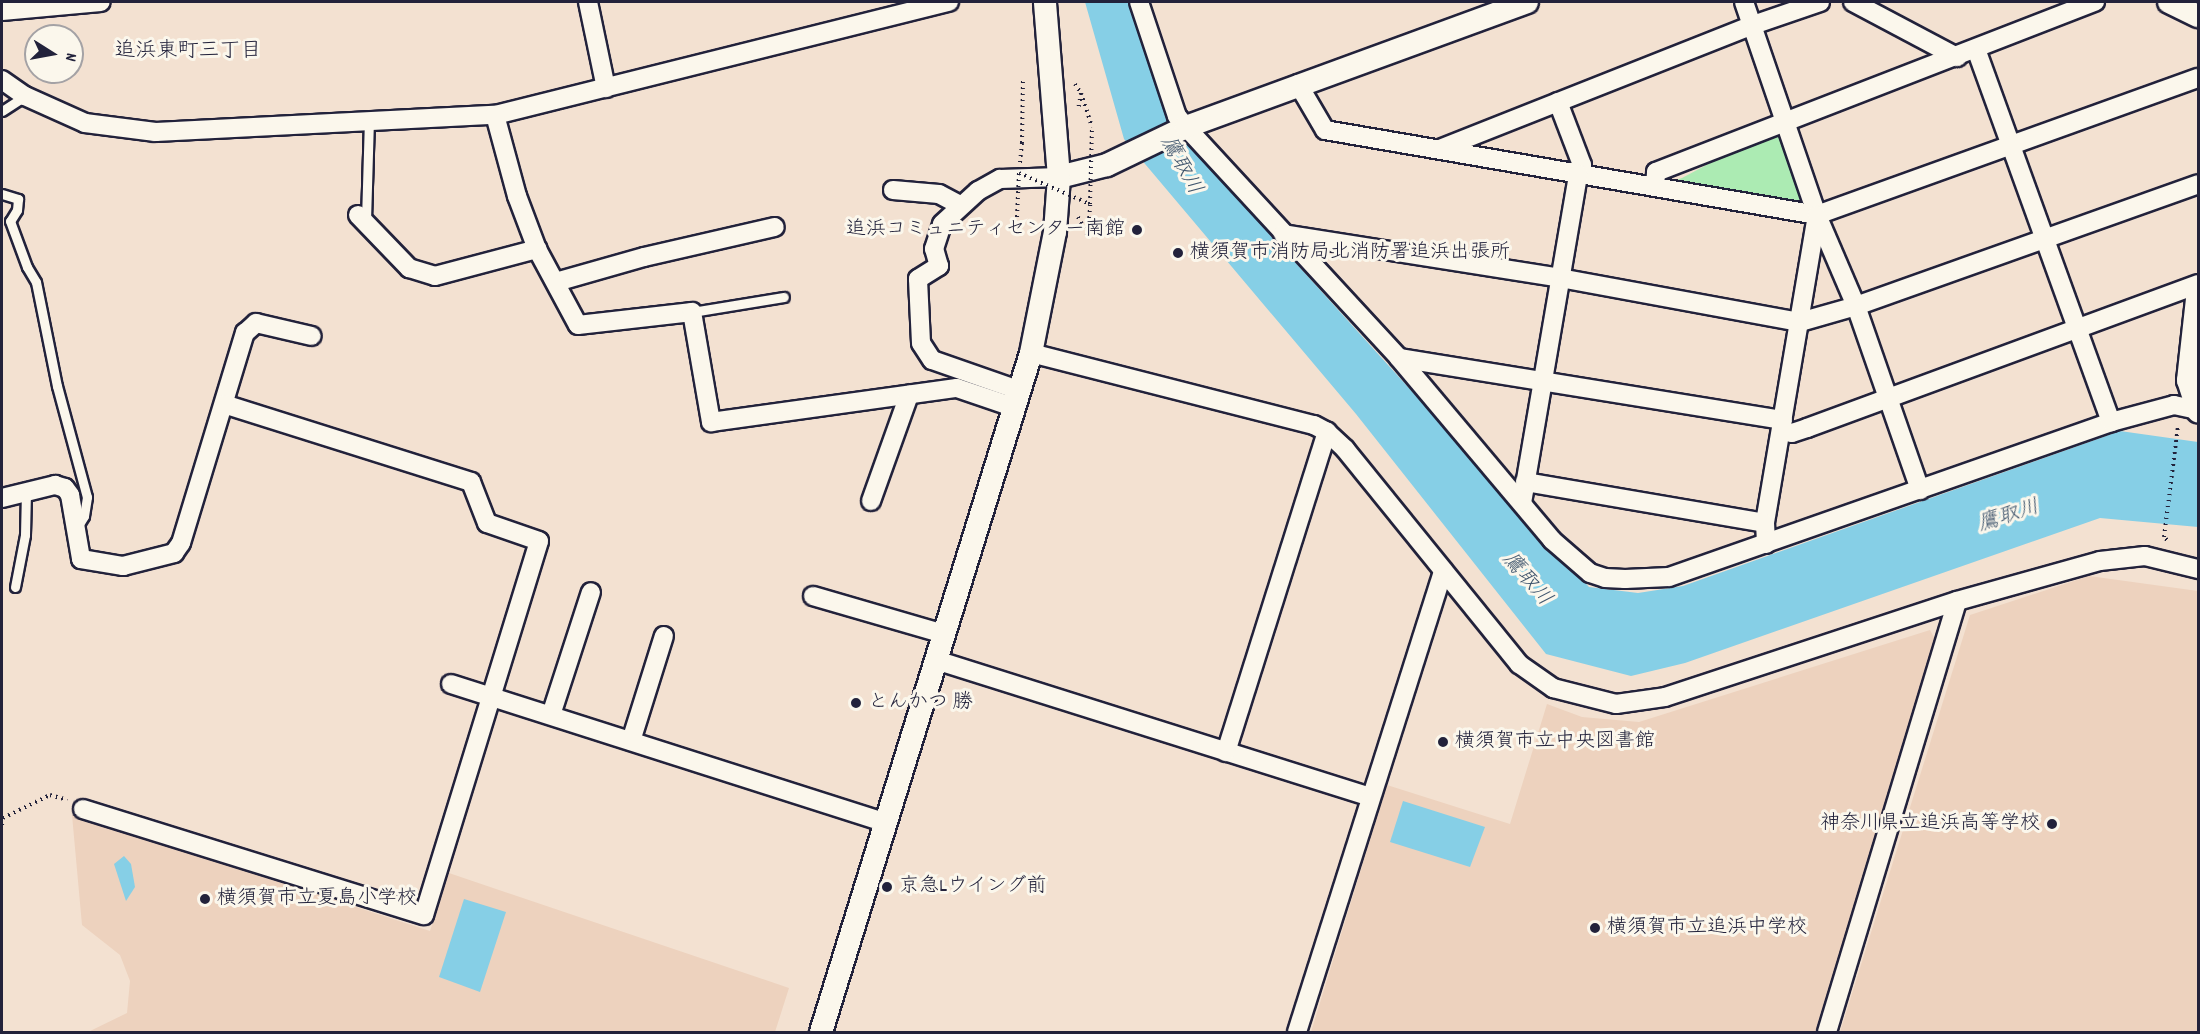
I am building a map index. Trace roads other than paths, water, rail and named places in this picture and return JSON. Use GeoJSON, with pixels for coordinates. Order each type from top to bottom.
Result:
{"type":"FeatureCollection","features":[{"type":"Feature","properties":{"kind":"street"},"geometry":{"type":"LineString","coordinates":[[2,12],[101,2]]}},
{"type":"Feature","properties":{"kind":"street"},"geometry":{"type":"LineString","coordinates":[[588,2],[606,88]]}},
{"type":"Feature","properties":{"kind":"street"},"geometry":{"type":"LineString","coordinates":[[2,80],[25,96],[85,123],[155,132],[495,115],[949,2]]}},
{"type":"Feature","properties":{"kind":"street"},"geometry":{"type":"LineString","coordinates":[[820,1032],[1031,353],[1055,232],[1059,177],[1045,2]]}},
{"type":"Feature","properties":{"kind":"street"},"geometry":{"type":"LineString","coordinates":[[1139,2],[1183,128],[1399,358],[1552,540],[1590,573],[1605,578],[1646,580],[1669,577],[2111,422],[2174,405],[2185,405],[2198,410]]}},
{"type":"Feature","properties":{"kind":"street"},"geometry":{"type":"LineString","coordinates":[[1018,399],[932,360],[921,343],[918,279],[939,266],[934,249],[942,224],[978,191],[1000,179],[1059,177],[1107,165],[1183,128],[1527,2]]}},
{"type":"Feature","properties":{"kind":"street"},"geometry":{"type":"LineString","coordinates":[[1744,2],[1817,214],[1856,306],[1920,490]]}},
{"type":"Feature","properties":{"kind":"street"},"geometry":{"type":"LineString","coordinates":[[1442,148],[1753,25],[1820,2]]}},
{"type":"Feature","properties":{"kind":"street"},"geometry":{"type":"LineString","coordinates":[[1853,2],[1957,57]]}},
{"type":"Feature","properties":{"kind":"street"},"geometry":{"type":"LineString","coordinates":[[1655,187],[1656,172],[2095,2]]}},
{"type":"Feature","properties":{"kind":"street"},"geometry":{"type":"LineString","coordinates":[[2169,2],[2199,16]]}},
{"type":"Feature","properties":{"kind":"street"},"geometry":{"type":"LineString","coordinates":[[1976,49],[2111,422]]}},
{"type":"Feature","properties":{"kind":"street"},"geometry":{"type":"LineString","coordinates":[[1298,84],[1325,130],[1442,148],[1817,214],[2199,78]]}},
{"type":"Feature","properties":{"kind":"street"},"geometry":{"type":"LineString","coordinates":[[1522,503],[1560,278],[1582,165],[1558,102]]}},
{"type":"Feature","properties":{"kind":"street"},"geometry":{"type":"LineString","coordinates":[[495,115],[517,196],[537,249],[578,325],[692,312],[711,422],[957,388],[1018,399]]}},
{"type":"Feature","properties":{"kind":"street"},"geometry":{"type":"LineString","coordinates":[[1283,234],[1560,278],[1800,322],[1856,306],[2199,184]]}},
{"type":"Feature","properties":{"kind":"street"},"geometry":{"type":"LineString","coordinates":[[893,190],[939,194],[960,206]]}},
{"type":"Feature","properties":{"kind":"street"},"geometry":{"type":"LineString","coordinates":[[1766,544],[1765,523],[1817,214]]}},
{"type":"Feature","properties":{"kind":"street"},"geometry":{"type":"LineString","coordinates":[[362,219],[409,267],[435,276],[537,249]]}},
{"type":"Feature","properties":{"kind":"street"},"geometry":{"type":"LineString","coordinates":[[556,282],[644,257],[775,227]]}},
{"type":"Feature","properties":{"kind":"street"},"geometry":{"type":"LineString","coordinates":[[1399,358],[1782,425],[1792,433],[2199,284]]}},
{"type":"Feature","properties":{"kind":"street"},"geometry":{"type":"LineString","coordinates":[[2198,410],[2188,380],[2199,290]]}},
{"type":"Feature","properties":{"kind":"street"},"geometry":{"type":"LineString","coordinates":[[2,498],[55,485],[65,488],[70,495],[81,559],[123,566],[174,553],[181,543],[245,333],[256,323],[312,336]]}},
{"type":"Feature","properties":{"kind":"street"},"geometry":{"type":"LineString","coordinates":[[1031,353],[1314,425],[1327,432],[1345,449],[1519,664],[1553,688],[1616,704],[1665,698],[1958,601],[2100,561],[2145,556],[2199,569]]}},
{"type":"Feature","properties":{"kind":"street"},"geometry":{"type":"LineString","coordinates":[[871,501],[909,395]]}},
{"type":"Feature","properties":{"kind":"street"},"geometry":{"type":"LineString","coordinates":[[83,809],[424,915],[539,541],[487,523],[471,482],[224,404]]}},
{"type":"Feature","properties":{"kind":"street"},"geometry":{"type":"LineString","coordinates":[[1226,752],[1327,432]]}},
{"type":"Feature","properties":{"kind":"street"},"geometry":{"type":"LineString","coordinates":[[1525,482],[1765,523]]}},
{"type":"Feature","properties":{"kind":"street"},"geometry":{"type":"LineString","coordinates":[[1297,1032],[1443,571]]}},
{"type":"Feature","properties":{"kind":"street"},"geometry":{"type":"LineString","coordinates":[[551,715],[591,592]]}},
{"type":"Feature","properties":{"kind":"street"},"geometry":{"type":"LineString","coordinates":[[813,596],[944,634]]}},
{"type":"Feature","properties":{"kind":"street"},"geometry":{"type":"LineString","coordinates":[[1827,1032],[1958,601]]}},
{"type":"Feature","properties":{"kind":"street"},"geometry":{"type":"LineString","coordinates":[[631,741],[664,636]]}},
{"type":"Feature","properties":{"kind":"street"},"geometry":{"type":"LineString","coordinates":[[936,660],[1370,797]]}},
{"type":"Feature","properties":{"kind":"street"},"geometry":{"type":"LineString","coordinates":[[451,684],[886,823]]}},
{"type":"Feature","properties":{"kind":"lane"},"geometry":{"type":"LineString","coordinates":[[2,111],[25,96]]}},
{"type":"Feature","properties":{"kind":"lane"},"geometry":{"type":"LineString","coordinates":[[362,219],[369,121]]}},
{"type":"Feature","properties":{"kind":"lane"},"geometry":{"type":"LineString","coordinates":[[2,194],[18,199],[17,210],[10,221],[27,267],[36,282],[57,386],[87,497],[84,516],[77,527]]}},
{"type":"Feature","properties":{"kind":"lane"},"geometry":{"type":"LineString","coordinates":[[692,312],[784,297]]}},
{"type":"Feature","properties":{"kind":"lane"},"geometry":{"type":"LineString","coordinates":[[15,587],[26,535],[26,492]]}},
{"type":"Feature","properties":{"kind":"water","name":"鷹取川"},"geometry":{"type":"Polygon","coordinates":[[[1085,2],[1130,2],[1169,123],[1589,587],[1638,593],[1683,586],[2120,431],[2198,442],[2198,527],[2100,518],[1685,663],[1631,676],[1546,654],[1356,414],[1124,139],[1085,2]]]}},
{"type":"Feature","properties":{"kind":"water"},"geometry":{"type":"Polygon","coordinates":[[[1403,801],[1485,827],[1470,867],[1390,842],[1403,801]]]}},
{"type":"Feature","properties":{"kind":"water"},"geometry":{"type":"Polygon","coordinates":[[[124,856],[131,864],[135,887],[126,901],[114,864],[124,856]]]}},
{"type":"Feature","properties":{"kind":"water"},"geometry":{"type":"Polygon","coordinates":[[[464,899],[506,912],[480,992],[439,977],[464,899]]]}},
{"type":"Feature","properties":{"kind":"place","name":"追浜コミュニティセンター南館"},"geometry":{"type":"Point","coordinates":[1137,230]}},
{"type":"Feature","properties":{"kind":"place","name":"横須賀市消防局北消防署追浜出張所"},"geometry":{"type":"Point","coordinates":[1178,253]}},
{"type":"Feature","properties":{"kind":"place","name":"とんかつ 勝"},"geometry":{"type":"Point","coordinates":[856,703]}},
{"type":"Feature","properties":{"kind":"place","name":"横須賀市立中央図書館"},"geometry":{"type":"Point","coordinates":[1443,742]}},
{"type":"Feature","properties":{"kind":"place","name":"神奈川県立追浜高等学校"},"geometry":{"type":"Point","coordinates":[2052,824]}},
{"type":"Feature","properties":{"kind":"place","name":"京急Lウイング前"},"geometry":{"type":"Point","coordinates":[887,887]}},
{"type":"Feature","properties":{"kind":"place","name":"横須賀市立夏島小学校"},"geometry":{"type":"Point","coordinates":[205,899]}},
{"type":"Feature","properties":{"kind":"place","name":"横須賀市立追浜中学校"},"geometry":{"type":"Point","coordinates":[1595,928]}},
{"type":"Feature","properties":{"kind":"district","name":"追浜東町三丁目"},"geometry":{"type":"Point","coordinates":[188,52]}}]}
